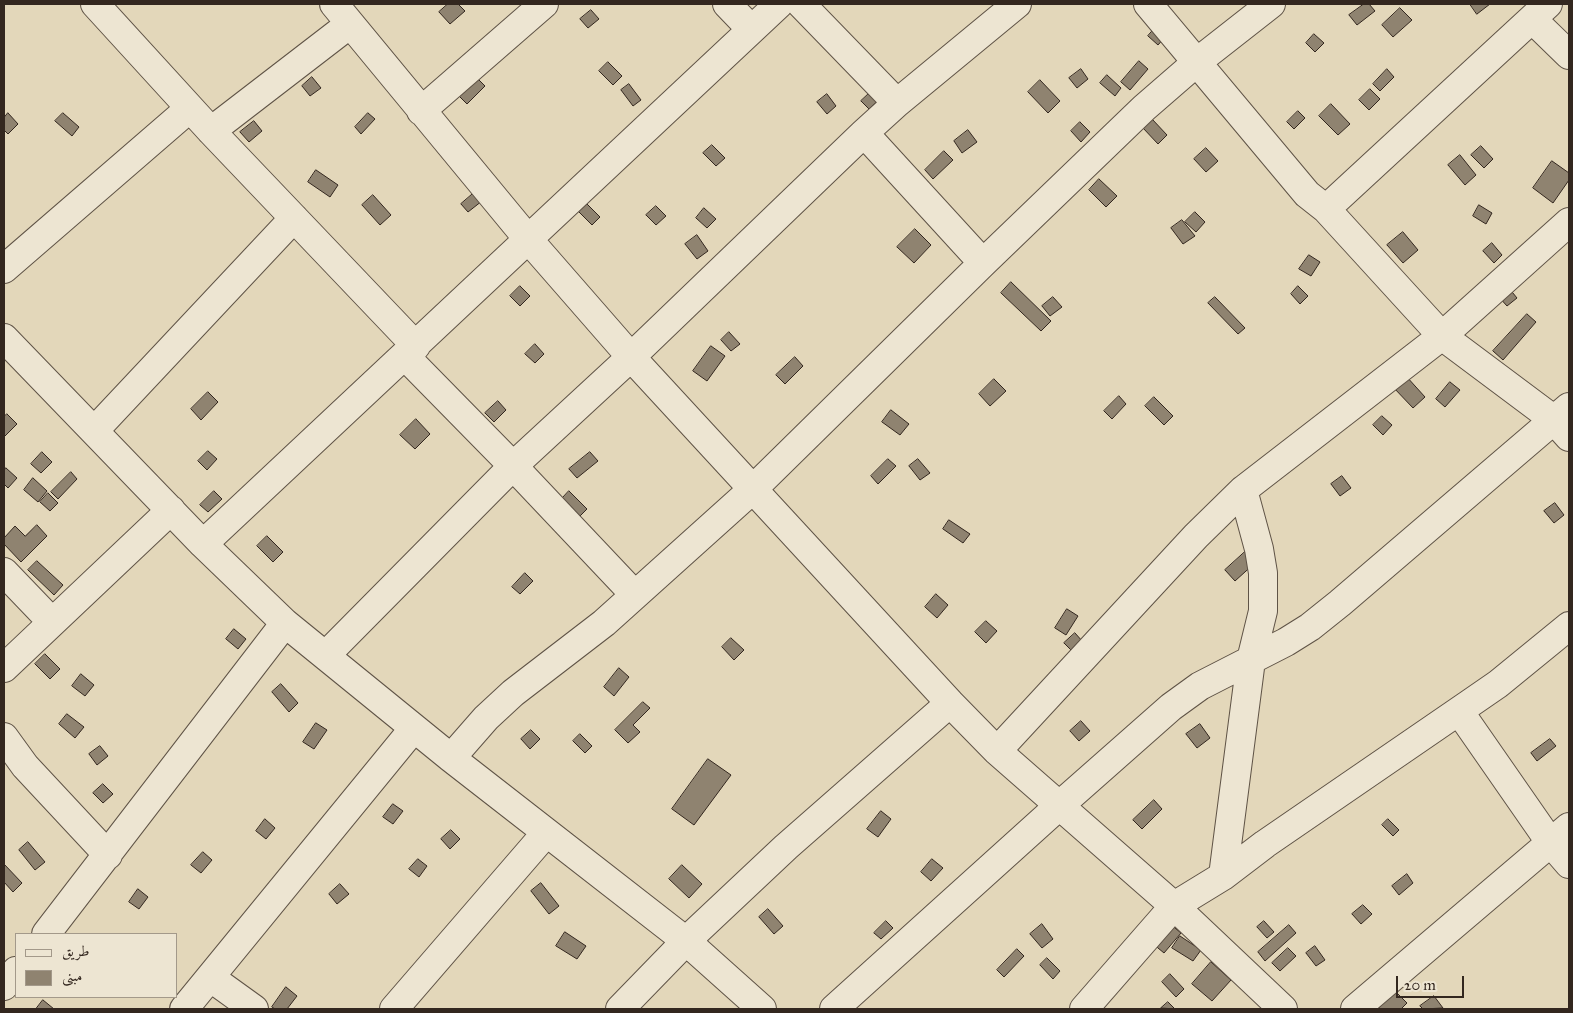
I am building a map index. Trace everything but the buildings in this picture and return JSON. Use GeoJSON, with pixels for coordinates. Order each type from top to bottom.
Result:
{"type":"FeatureCollection","features":[{"type":"Feature","properties":{"kind":"street"},"geometry":{"type":"LineString","coordinates":[[96,4],[211,131],[294,218],[513,466],[635,595]]}},
{"type":"Feature","properties":{"kind":"street"},"geometry":{"type":"LineString","coordinates":[[421,111],[544,4]]}},
{"type":"Feature","properties":{"kind":"street"},"geometry":{"type":"LineString","coordinates":[[727,4],[751,29]]}},
{"type":"Feature","properties":{"kind":"street"},"geometry":{"type":"LineString","coordinates":[[203,544],[751,29],[780,4]]}},
{"type":"Feature","properties":{"kind":"street"},"geometry":{"type":"LineString","coordinates":[[801,4],[897,103]]}},
{"type":"Feature","properties":{"kind":"street"},"geometry":{"type":"LineString","coordinates":[[326,655],[513,466],[864,133],[897,103],[1017,4]]}},
{"type":"Feature","properties":{"kind":"street"},"geometry":{"type":"LineString","coordinates":[[834,1009],[1171,707],[1200,686],[1286,642],[1310,627],[1564,421],[1442,336],[1326,209],[1307,194],[1148,4]]}},
{"type":"Feature","properties":{"kind":"street"},"geometry":{"type":"LineString","coordinates":[[451,758],[486,718],[513,693],[604,623],[753,489],[1144,108],[1197,62],[1271,4]]}},
{"type":"Feature","properties":{"kind":"street"},"geometry":{"type":"LineString","coordinates":[[1326,209],[1540,11],[1569,55]]}},
{"type":"Feature","properties":{"kind":"street"},"geometry":{"type":"LineString","coordinates":[[211,131],[342,14],[528,240],[631,356],[950,704],[997,751],[1174,906],[1283,1009]]}},
{"type":"Feature","properties":{"kind":"street"},"geometry":{"type":"LineString","coordinates":[[4,269],[190,108]]}},
{"type":"Feature","properties":{"kind":"street"},"geometry":{"type":"LineString","coordinates":[[864,133],[983,263]]}},
{"type":"Feature","properties":{"kind":"street"},"geometry":{"type":"LineString","coordinates":[[94,431],[294,218]]}},
{"type":"Feature","properties":{"kind":"street"},"geometry":{"type":"LineString","coordinates":[[997,751],[1189,543],[1243,490],[1442,336],[1569,222]]}},
{"type":"Feature","properties":{"kind":"street"},"geometry":{"type":"LineString","coordinates":[[4,338],[203,544],[285,624],[326,655],[451,758],[686,941],[762,1009]]}},
{"type":"Feature","properties":{"kind":"street"},"geometry":{"type":"LineString","coordinates":[[1223,876],[1251,660],[1263,611],[1263,573],[1259,549],[1243,490]]}},
{"type":"Feature","properties":{"kind":"street"},"geometry":{"type":"LineString","coordinates":[[4,668],[170,510]]}},
{"type":"Feature","properties":{"kind":"street"},"geometry":{"type":"LineString","coordinates":[[4,572],[52,622]]}},
{"type":"Feature","properties":{"kind":"street"},"geometry":{"type":"LineString","coordinates":[[47,933],[285,624]]}},
{"type":"Feature","properties":{"kind":"street"},"geometry":{"type":"LineString","coordinates":[[1084,1009],[1174,906],[1223,876],[1265,844],[1459,712],[1498,684],[1569,626]]}},
{"type":"Feature","properties":{"kind":"street"},"geometry":{"type":"LineString","coordinates":[[620,1009],[686,941],[820,816],[950,704]]}},
{"type":"Feature","properties":{"kind":"street"},"geometry":{"type":"LineString","coordinates":[[1459,712],[1560,835],[1569,864]]}},
{"type":"Feature","properties":{"kind":"street"},"geometry":{"type":"LineString","coordinates":[[184,1009],[414,728]]}},
{"type":"Feature","properties":{"kind":"street"},"geometry":{"type":"LineString","coordinates":[[4,737],[25,766],[108,855]]}},
{"type":"Feature","properties":{"kind":"street"},"geometry":{"type":"LineString","coordinates":[[394,1009],[546,833]]}},
{"type":"Feature","properties":{"kind":"street"},"geometry":{"type":"LineString","coordinates":[[1355,1009],[1560,835]]}},
{"type":"Feature","properties":{"kind":"street"},"geometry":{"type":"LineString","coordinates":[[4,986],[15,972]]}},
{"type":"Feature","properties":{"kind":"street"},"geometry":{"type":"LineString","coordinates":[[211,978],[254,1009]]}}]}
